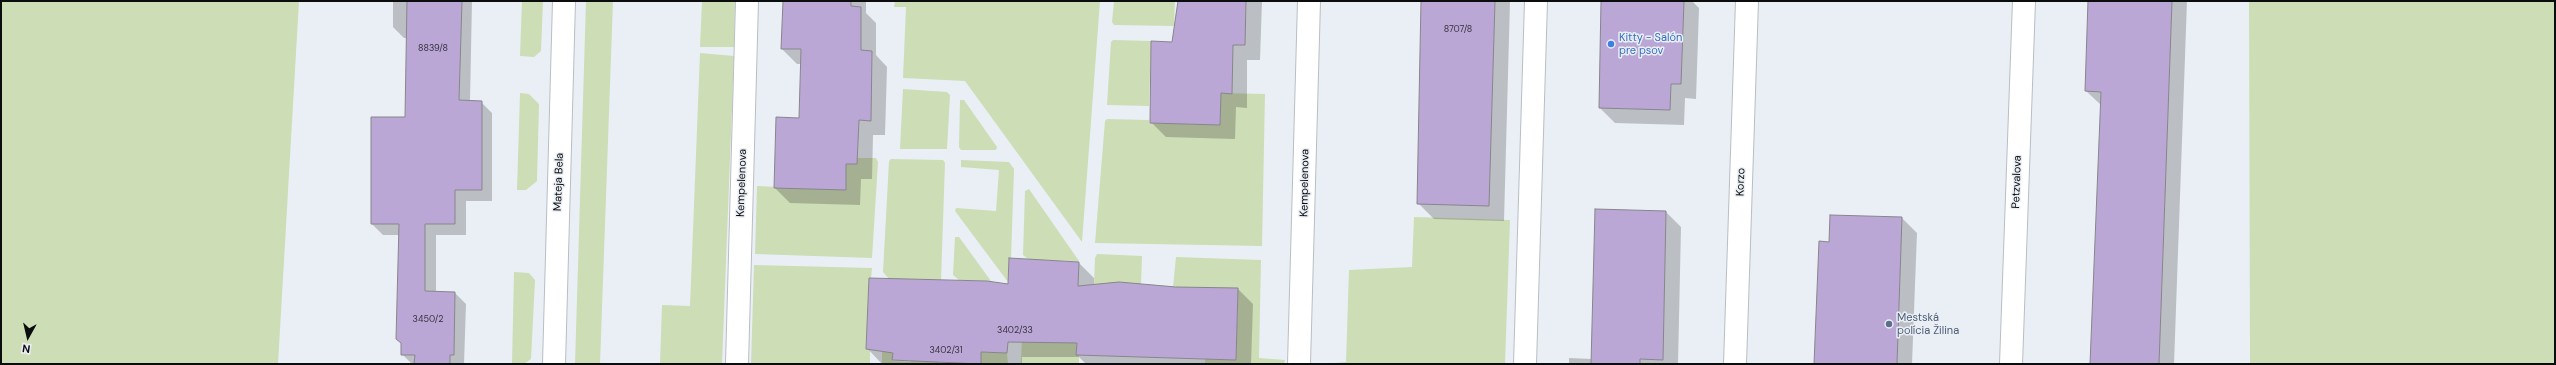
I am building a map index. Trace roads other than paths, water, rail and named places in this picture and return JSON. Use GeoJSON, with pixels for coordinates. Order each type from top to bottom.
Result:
{"type":"FeatureCollection","features":[{"type":"Feature","properties":{"kind":"street","name":"Mateja Bela"},"geometry":{"type":"LineString","coordinates":[[554,364],[564,1]]}},
{"type":"Feature","properties":{"kind":"street","name":"Kempelenova"},"geometry":{"type":"LineString","coordinates":[[737,364],[747,1]]}},
{"type":"Feature","properties":{"kind":"street","name":"Kempelenova"},"geometry":{"type":"LineString","coordinates":[[1300,364],[1309,1]]}},
{"type":"Feature","properties":{"kind":"street"},"geometry":{"type":"LineString","coordinates":[[1525,364],[1536,1]]}},
{"type":"Feature","properties":{"kind":"street","name":"Korzo"},"geometry":{"type":"LineString","coordinates":[[1735,364],[1747,1]]}},
{"type":"Feature","properties":{"kind":"street","name":"Petzvalova"},"geometry":{"type":"LineString","coordinates":[[2011,364],[2024,1]]}},
{"type":"Feature","properties":{"kind":"place","name":"Kitty - Salón pre psov"},"geometry":{"type":"Point","coordinates":[1611,44]}},
{"type":"Feature","properties":{"kind":"place","name":"Mestská polícia Žilina"},"geometry":{"type":"Point","coordinates":[1889,324]}}]}
